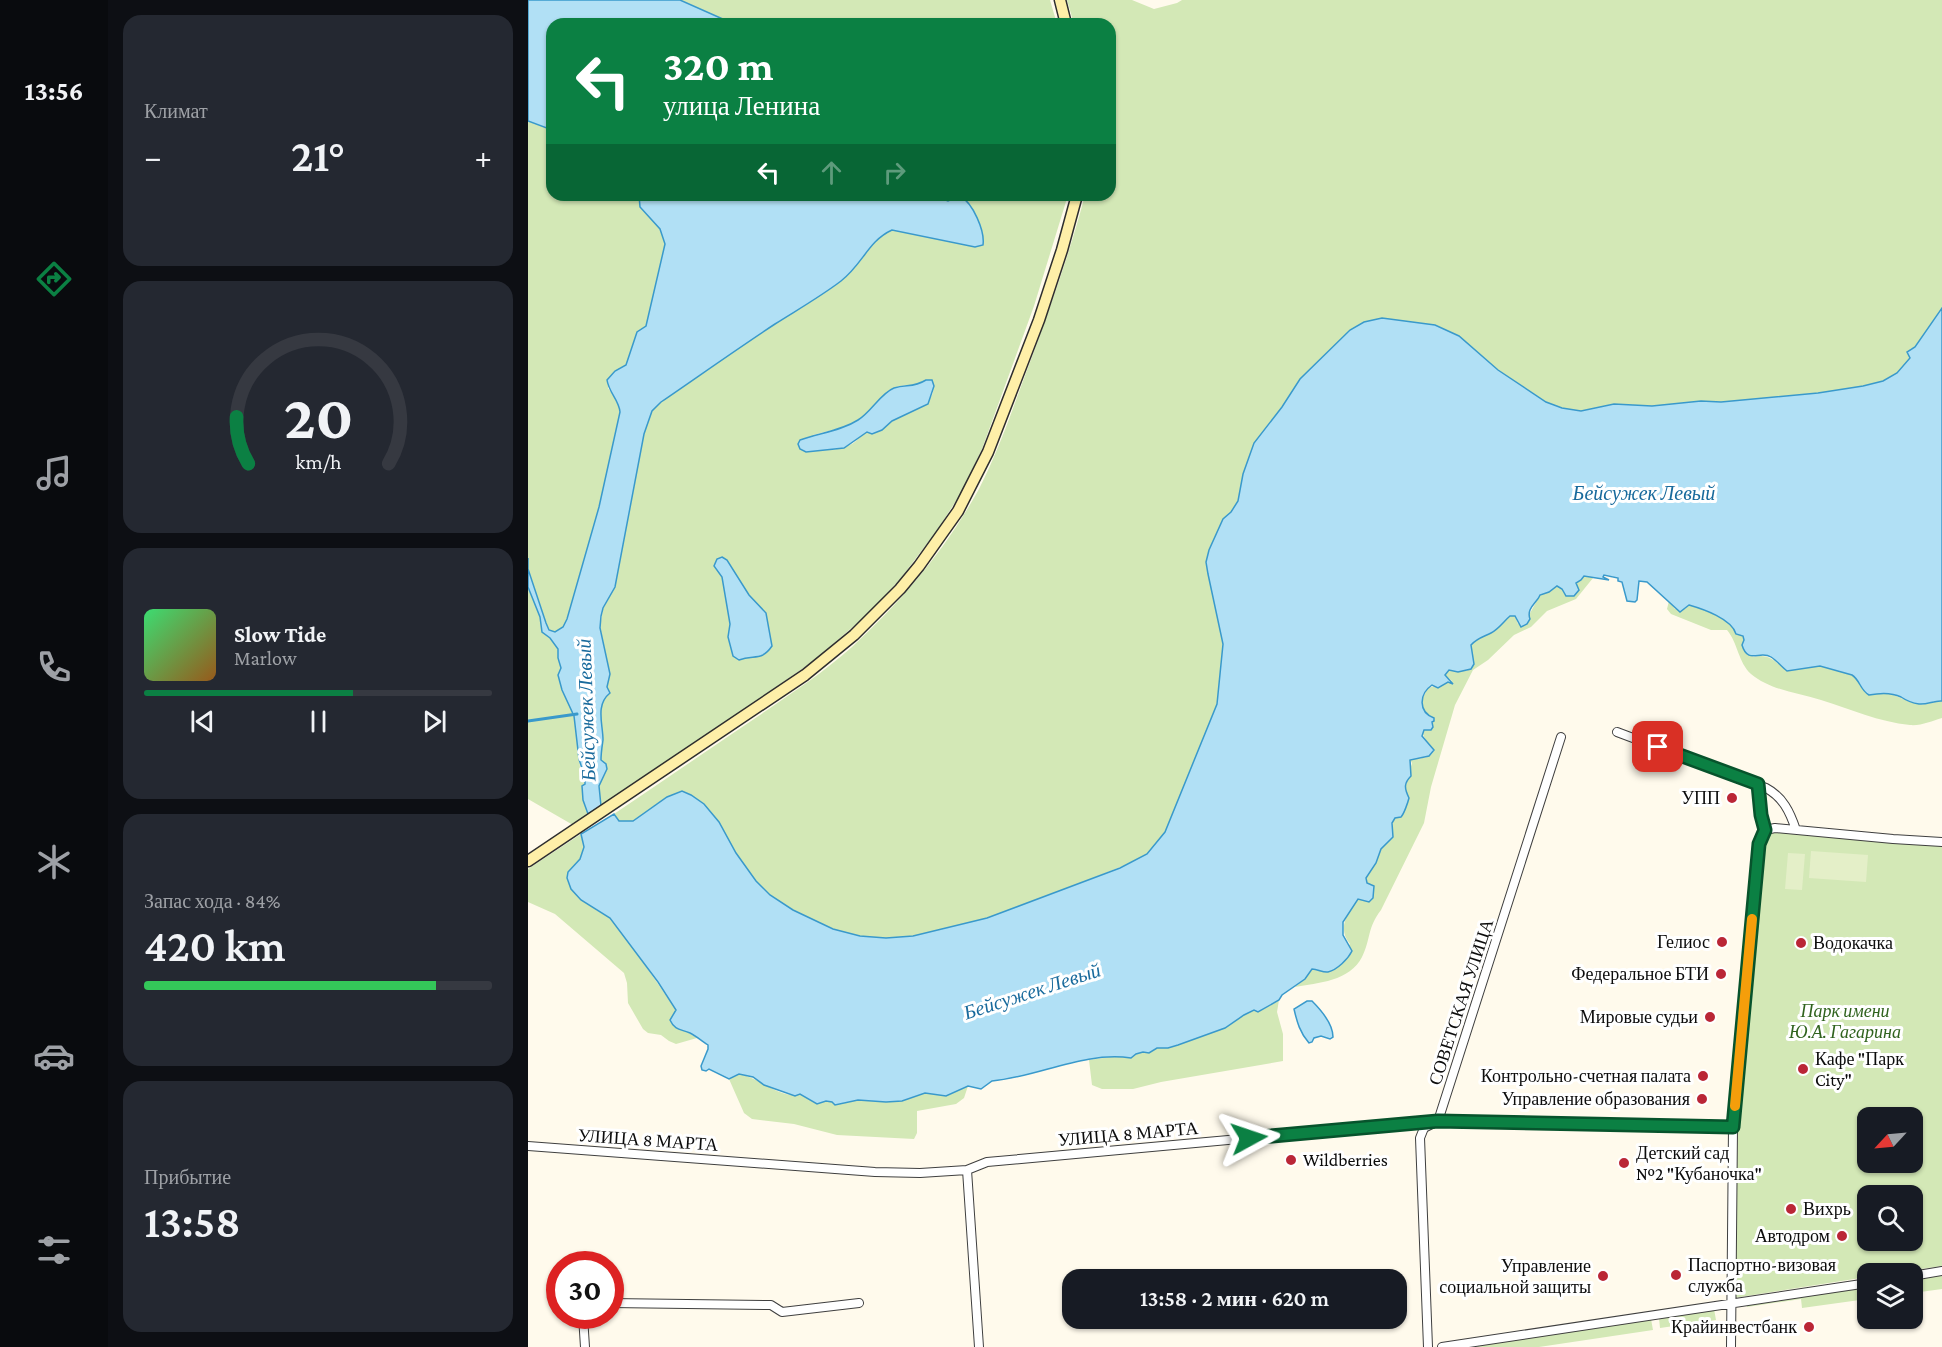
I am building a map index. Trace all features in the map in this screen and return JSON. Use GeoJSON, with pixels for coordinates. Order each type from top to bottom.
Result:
{"type":"FeatureCollection","features":[{"type":"Feature","properties":{"kind":"street"},"geometry":{"type":"LineString","coordinates":[[1060,0],[1064,18]]}},
{"type":"Feature","properties":{"kind":"street"},"geometry":{"type":"LineString","coordinates":[[528,861],[805,675],[831,655],[880,609],[920,566],[958,511],[988,452],[1039,320],[1075,201]]}},
{"type":"Feature","properties":{"kind":"street"},"geometry":{"type":"LineString","coordinates":[[1617,732],[1758,784],[1780,798],[1796,830]]}},
{"type":"Feature","properties":{"kind":"street","name":"СОВЕТСКАЯ УЛИЦА"},"geometry":{"type":"LineString","coordinates":[[1428,1347],[1420,1138],[1424,1128],[1438,1121],[1562,737]]}},
{"type":"Feature","properties":{"kind":"street"},"geometry":{"type":"LineString","coordinates":[[1731,1347],[1733,1127],[1759,844],[1765,830],[1758,784]]}},
{"type":"Feature","properties":{"kind":"street"},"geometry":{"type":"LineString","coordinates":[[1765,830],[1775,828],[1942,842]]}},
{"type":"Feature","properties":{"kind":"street","name":"УЛИЦА 8 МАРТА"},"geometry":{"type":"LineString","coordinates":[[528,1146],[875,1172],[920,1173],[967,1170],[987,1162],[1438,1121],[1733,1127]]}},
{"type":"Feature","properties":{"kind":"street"},"geometry":{"type":"LineString","coordinates":[[967,1170],[979,1347]]}},
{"type":"Feature","properties":{"kind":"street"},"geometry":{"type":"LineString","coordinates":[[1923,1274],[1942,1271]]}},
{"type":"Feature","properties":{"kind":"street"},"geometry":{"type":"LineString","coordinates":[[1442,1347],[1857,1285]]}},
{"type":"Feature","properties":{"kind":"street"},"geometry":{"type":"LineString","coordinates":[[624,1303],[771,1305],[782,1312],[860,1303]]}},
{"type":"Feature","properties":{"kind":"street"},"geometry":{"type":"LineString","coordinates":[[584,1329],[585,1347]]}},
{"type":"Feature","properties":{"kind":"green space"},"geometry":{"type":"Polygon","coordinates":[[[680,0],[1050,0],[1055,18],[720,18],[680,0]]]}},
{"type":"Feature","properties":{"kind":"green space"},"geometry":{"type":"Polygon","coordinates":[[[1067,0],[1132,0],[1154,9],[1182,0],[1942,0],[1942,308],[1915,347],[1910,349],[1910,358],[1897,373],[1883,381],[1818,393],[1652,406],[1614,404],[1581,411],[1562,408],[1546,402],[1498,370],[1459,336],[1435,325],[1350,330],[1300,379],[1282,407],[1243,474],[1238,501],[1223,519],[1209,550],[1206,562],[1223,644],[1217,704],[1165,832],[1147,854],[1135,861],[987,918],[913,936],[886,938],[860,936],[833,929],[793,910],[770,895],[756,881],[736,853],[719,822],[667,797],[633,821],[619,821],[614,814],[793,692],[852,647],[922,573],[952,533],[979,489],[1001,439],[1040,334],[1083,201],[1116,201],[1116,18],[1072,18],[1067,0]]]}},
{"type":"Feature","properties":{"kind":"green space"},"geometry":{"type":"Polygon","coordinates":[[[528,121],[546,128],[546,201],[640,201],[660,229],[665,244],[646,327],[637,332],[626,365],[615,371],[608,388],[619,403],[620,412],[599,507],[567,619],[563,627],[555,632],[549,630],[546,623],[528,569],[528,121]]]}},
{"type":"Feature","properties":{"kind":"green space"},"geometry":{"type":"Polygon","coordinates":[[[962,201],[1066,201],[1034,306],[982,449],[961,493],[938,529],[901,578],[869,613],[812,662],[601,806],[599,784],[606,764],[601,760],[601,707],[610,674],[600,627],[603,609],[615,587],[644,434],[652,411],[661,402],[732,353],[841,281],[877,240],[892,230],[975,247],[983,245],[962,201]],[[932,380],[894,388],[884,394],[853,423],[813,435],[825,450],[849,445],[863,434],[882,429],[927,402],[932,396],[932,380]],[[715,566],[722,577],[730,624],[728,637],[739,660],[747,657],[760,657],[772,646],[766,613],[715,566]]]}},
{"type":"Feature","properties":{"kind":"green space"},"geometry":{"type":"Polygon","coordinates":[[[1586,575],[1593,578],[1576,599],[1547,611],[1531,627],[1514,635],[1488,660],[1473,670],[1455,705],[1431,787],[1424,823],[1373,922],[1365,951],[1357,965],[1333,980],[1295,987],[1312,969],[1324,972],[1350,944],[1344,932],[1347,916],[1358,899],[1369,902],[1370,885],[1366,883],[1366,878],[1376,863],[1381,849],[1393,837],[1395,817],[1407,804],[1408,795],[1405,788],[1412,763],[1410,760],[1427,757],[1434,751],[1423,735],[1429,716],[1425,713],[1421,701],[1428,688],[1452,681],[1445,675],[1449,670],[1467,671],[1473,657],[1471,645],[1481,636],[1491,633],[1510,616],[1515,616],[1518,624],[1529,615],[1540,595],[1557,586],[1564,593],[1579,590],[1576,583],[1586,575]]]}},
{"type":"Feature","properties":{"kind":"green space"},"geometry":{"type":"Polygon","coordinates":[[[528,587],[540,617],[542,632],[558,649],[561,668],[558,675],[577,727],[580,768],[585,778],[583,800],[588,814],[573,825],[528,799],[528,587]]]}},
{"type":"Feature","properties":{"kind":"green space"},"geometry":{"type":"Polygon","coordinates":[[[1669,601],[1675,609],[1685,609],[1689,605],[1725,621],[1743,636],[1753,657],[1768,657],[1787,671],[1820,666],[1852,675],[1857,677],[1860,686],[1874,694],[1891,694],[1912,703],[1927,704],[1942,701],[1942,718],[1918,725],[1898,723],[1767,684],[1747,669],[1727,630],[1711,630],[1671,614],[1667,609],[1669,601]]]}},
{"type":"Feature","properties":{"kind":"green space","name":"Парк имени Ю.А. Гагарина"},"geometry":{"type":"Polygon","coordinates":[[[1774,832],[1942,845],[1942,1266],[1923,1269],[1923,1263],[1857,1263],[1857,1279],[1734,1298],[1738,1127],[1763,846],[1767,837],[1774,832]]]}},
{"type":"Feature","properties":{"kind":"green space"},"geometry":{"type":"Polygon","coordinates":[[[581,834],[583,852],[573,866],[596,910],[610,918],[627,939],[676,1010],[672,1016],[697,1038],[676,1044],[661,1035],[648,1033],[643,1029],[628,1003],[624,973],[555,914],[528,902],[528,869],[581,834]]]}},
{"type":"Feature","properties":{"kind":"green space"},"geometry":{"type":"Polygon","coordinates":[[[1811,851],[1868,855],[1866,882],[1809,878],[1811,851]]]}},
{"type":"Feature","properties":{"kind":"green space"},"geometry":{"type":"Polygon","coordinates":[[[1788,853],[1805,854],[1802,890],[1785,889],[1788,853]]]}},
{"type":"Feature","properties":{"kind":"green space"},"geometry":{"type":"Polygon","coordinates":[[[1279,1000],[1277,1012],[1283,1034],[1283,1061],[1133,1089],[1102,1089],[1092,1085],[1089,1060],[1117,1056],[1131,1058],[1136,1054],[1157,1048],[1178,1045],[1225,1028],[1244,1015],[1254,1010],[1258,1012],[1279,1000]]]}},
{"type":"Feature","properties":{"kind":"green space"},"geometry":{"type":"Polygon","coordinates":[[[738,1074],[785,1094],[800,1094],[817,1104],[826,1101],[835,1105],[858,1100],[902,1101],[925,1093],[946,1096],[968,1086],[964,1098],[956,1104],[917,1111],[917,1133],[914,1139],[837,1135],[794,1124],[752,1119],[744,1113],[729,1079],[738,1074]]]}},
{"type":"Feature","properties":{"kind":"green space"},"geometry":{"type":"Polygon","coordinates":[[[1942,1274],[1942,1289],[1923,1292],[1923,1277],[1942,1274]]]}},
{"type":"Feature","properties":{"kind":"green space"},"geometry":{"type":"Polygon","coordinates":[[[1857,1287],[1857,1300],[1802,1308],[1801,1299],[1747,1307],[1746,1304],[1857,1287]]]}},
{"type":"Feature","properties":{"kind":"green space"},"geometry":{"type":"Polygon","coordinates":[[[1714,1309],[1716,1320],[1660,1328],[1659,1318],[1714,1309]]]}},
{"type":"Feature","properties":{"kind":"green space"},"geometry":{"type":"Polygon","coordinates":[[[1651,1319],[1653,1330],[1539,1347],[1469,1347],[1651,1319]]]}},
{"type":"Feature","properties":{"kind":"water"},"geometry":{"type":"Polygon","coordinates":[[[528,0],[680,0],[720,18],[546,18],[546,128],[528,121],[528,0]]]}},
{"type":"Feature","properties":{"kind":"water","name":"Бейсужек Левый"},"geometry":{"type":"Polygon","coordinates":[[[640,201],[966,201],[974,211],[980,225],[983,245],[975,247],[892,230],[871,246],[841,281],[732,353],[661,402],[652,411],[644,434],[615,587],[601,616],[600,628],[610,674],[607,687],[610,693],[605,698],[601,709],[603,740],[601,760],[606,764],[607,769],[599,786],[601,806],[588,814],[583,800],[582,786],[585,784],[585,778],[579,759],[574,716],[558,675],[561,668],[558,649],[542,632],[540,617],[528,587],[528,569],[549,630],[555,632],[563,627],[599,507],[620,412],[607,380],[615,371],[626,365],[637,332],[646,326],[665,244],[660,229],[640,207],[640,201]]]}},
{"type":"Feature","properties":{"kind":"water","name":"Бейсужек Левый"},"geometry":{"type":"Polygon","coordinates":[[[1942,308],[1942,701],[1919,704],[1893,694],[1869,695],[1852,675],[1820,666],[1787,671],[1767,655],[1751,656],[1748,654],[1742,645],[1743,636],[1736,634],[1723,619],[1689,605],[1680,612],[1647,582],[1639,581],[1635,602],[1627,601],[1622,582],[1618,581],[1618,578],[1604,575],[1603,577],[1609,580],[1584,576],[1576,583],[1579,590],[1574,596],[1566,596],[1557,586],[1540,595],[1529,612],[1530,619],[1527,624],[1521,627],[1515,616],[1510,616],[1494,631],[1473,643],[1471,645],[1474,664],[1471,669],[1458,672],[1449,670],[1445,675],[1453,684],[1448,682],[1438,688],[1432,685],[1425,693],[1423,707],[1425,712],[1434,718],[1434,721],[1431,730],[1424,730],[1422,736],[1434,750],[1429,756],[1410,760],[1411,776],[1406,786],[1409,798],[1406,808],[1401,817],[1395,818],[1392,823],[1393,837],[1381,849],[1376,863],[1366,878],[1367,883],[1374,886],[1373,898],[1369,902],[1358,899],[1343,922],[1343,935],[1352,951],[1348,957],[1338,967],[1328,972],[1312,969],[1305,979],[1282,995],[1279,1000],[1258,1012],[1254,1010],[1244,1015],[1225,1028],[1168,1048],[1157,1048],[1149,1053],[1136,1054],[1131,1058],[1113,1057],[1078,1061],[1027,1075],[992,1081],[981,1089],[968,1086],[946,1096],[925,1093],[902,1101],[858,1100],[835,1105],[826,1101],[817,1104],[800,1094],[795,1096],[764,1085],[753,1077],[739,1074],[729,1079],[709,1069],[702,1070],[701,1066],[708,1045],[674,1026],[670,1020],[676,1010],[610,918],[581,900],[571,889],[567,878],[568,872],[580,859],[584,847],[581,834],[614,814],[619,821],[633,821],[667,797],[682,791],[704,804],[719,822],[736,853],[756,881],[770,895],[793,910],[833,929],[860,936],[886,938],[913,936],[987,918],[1120,868],[1147,854],[1165,832],[1217,704],[1223,644],[1206,562],[1209,550],[1223,519],[1238,501],[1243,474],[1254,443],[1300,379],[1350,330],[1364,322],[1382,318],[1435,325],[1459,336],[1498,370],[1546,402],[1562,408],[1581,411],[1614,404],[1652,406],[1818,393],[1883,381],[1897,373],[1910,358],[1907,352],[1915,347],[1942,308]]]}},
{"type":"Feature","properties":{"kind":"water"},"geometry":{"type":"Polygon","coordinates":[[[932,380],[934,386],[928,404],[892,421],[882,430],[872,434],[867,432],[844,448],[806,452],[800,449],[798,444],[800,440],[858,420],[889,390],[932,380]]]}},
{"type":"Feature","properties":{"kind":"water"},"geometry":{"type":"Polygon","coordinates":[[[722,557],[727,560],[749,595],[766,613],[772,646],[761,656],[739,660],[733,656],[728,637],[730,624],[722,577],[714,566],[717,559],[722,557]]]}},
{"type":"Feature","properties":{"kind":"water"},"geometry":{"type":"Polygon","coordinates":[[[1307,1001],[1312,1001],[1326,1018],[1333,1037],[1330,1039],[1321,1036],[1309,1043],[1303,1035],[1294,1009],[1307,1001]]]}},
{"type":"Feature","properties":{"kind":"waterway","name":"Бейсужек Левый"},"geometry":{"type":"LineString","coordinates":[[528,721],[577,714]]}},
{"type":"Feature","properties":{"kind":"slow traffic"},"geometry":{"type":"LineString","coordinates":[[1735,1106],[1752,919]]}},
{"type":"Feature","properties":{"kind":"place","name":"УПП"},"geometry":{"type":"Point","coordinates":[1732,798]}},
{"type":"Feature","properties":{"kind":"place","name":"Гелиос"},"geometry":{"type":"Point","coordinates":[1722,942]}},
{"type":"Feature","properties":{"kind":"place","name":"Водокачка"},"geometry":{"type":"Point","coordinates":[1801,943]}},
{"type":"Feature","properties":{"kind":"place","name":"Федеральное БТИ"},"geometry":{"type":"Point","coordinates":[1721,974]}},
{"type":"Feature","properties":{"kind":"place","name":"Мировые судьи"},"geometry":{"type":"Point","coordinates":[1710,1017]}},
{"type":"Feature","properties":{"kind":"place","name":"Кафе \"Парк City\""},"geometry":{"type":"Point","coordinates":[1803,1069]}},
{"type":"Feature","properties":{"kind":"place","name":"Контрольно-счетная палата"},"geometry":{"type":"Point","coordinates":[1703,1076]}},
{"type":"Feature","properties":{"kind":"place","name":"Управление образования"},"geometry":{"type":"Point","coordinates":[1702,1099]}},
{"type":"Feature","properties":{"kind":"place","name":"Wildberries"},"geometry":{"type":"Point","coordinates":[1291,1160]}},
{"type":"Feature","properties":{"kind":"place","name":"Детский сад №2 \"Кубаночка\""},"geometry":{"type":"Point","coordinates":[1624,1163]}},
{"type":"Feature","properties":{"kind":"place","name":"Вихрь"},"geometry":{"type":"Point","coordinates":[1791,1209]}},
{"type":"Feature","properties":{"kind":"place","name":"Автодром"},"geometry":{"type":"Point","coordinates":[1842,1236]}},
{"type":"Feature","properties":{"kind":"place","name":"Паспортно-визовая служба"},"geometry":{"type":"Point","coordinates":[1676,1275]}},
{"type":"Feature","properties":{"kind":"place","name":"Управление социальной защиты"},"geometry":{"type":"Point","coordinates":[1603,1276]}},
{"type":"Feature","properties":{"kind":"place","name":"Крайинвестбанк"},"geometry":{"type":"Point","coordinates":[1809,1327]}},
{"type":"Feature","properties":{"kind":"route"},"geometry":{"type":"LineString","coordinates":[[1249,1138],[1438,1121],[1733,1127],[1759,844],[1765,830],[1758,784],[1658,747]]}}]}
